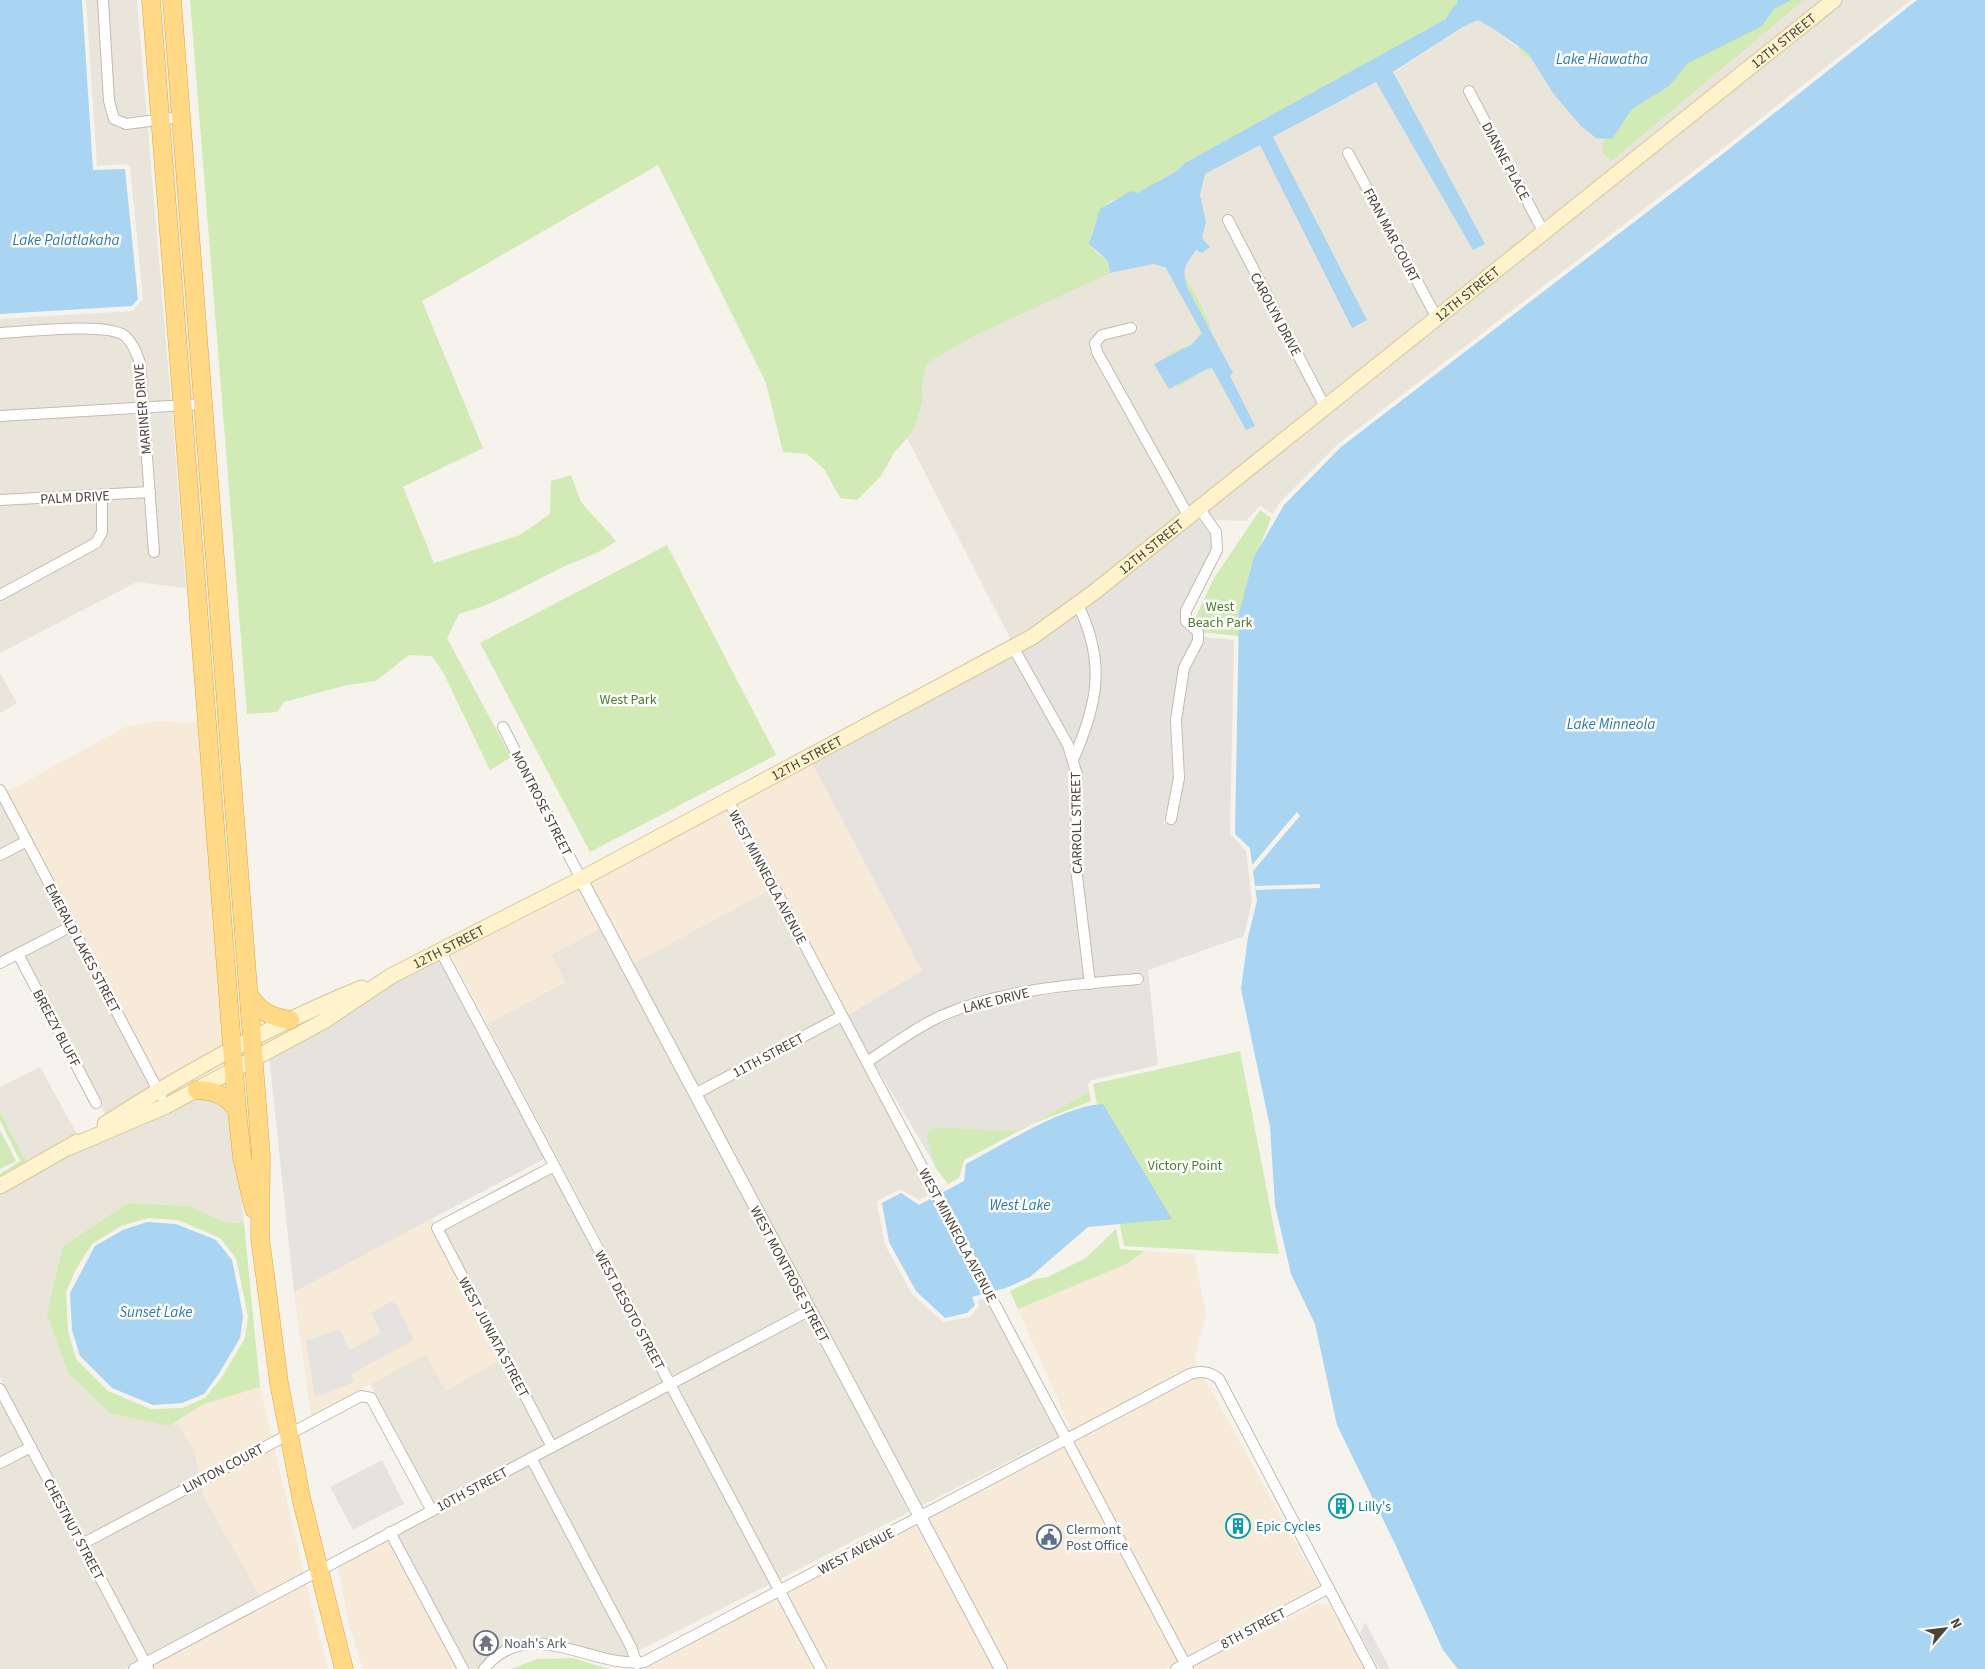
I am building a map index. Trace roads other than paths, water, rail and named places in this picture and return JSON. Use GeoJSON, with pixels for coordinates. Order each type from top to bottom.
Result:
{"type":"FeatureCollection","features":[{"type":"Feature","properties":{"kind":"highway"},"geometry":{"type":"LineString","coordinates":[[151,0],[242,1157],[260,1236],[271,1334],[288,1433],[318,1571],[344,1669]]}},
{"type":"Feature","properties":{"kind":"highway"},"geometry":{"type":"LineString","coordinates":[[172,0],[261,1156],[260,1236]]}},
{"type":"Feature","properties":{"kind":"highway"},"geometry":{"type":"LineString","coordinates":[[249,995],[257,1007],[267,1015],[290,1020]]}},
{"type":"Feature","properties":{"kind":"highway"},"geometry":{"type":"LineString","coordinates":[[197,1090],[212,1091],[223,1095],[237,1110]]}},
{"type":"Feature","properties":{"kind":"main road","name":"12TH STREET"},"geometry":{"type":"LineString","coordinates":[[70,1147],[166,1106],[235,1070],[324,1020],[391,976],[581,878],[1013,647],[1078,605],[1834,0]]}},
{"type":"Feature","properties":{"kind":"main road","name":"12TH STREET"},"geometry":{"type":"LineString","coordinates":[[0,1186],[70,1147],[158,1090],[317,1006],[391,976]]}},
{"type":"Feature","properties":{"kind":"street"},"geometry":{"type":"LineString","coordinates":[[102,0],[114,119],[126,124],[160,118],[181,117]]}},
{"type":"Feature","properties":{"kind":"street","name":"DIANNE PLACE"},"geometry":{"type":"LineString","coordinates":[[1469,91],[1543,231]]}},
{"type":"Feature","properties":{"kind":"street","name":"FRAN MAR COURT"},"geometry":{"type":"LineString","coordinates":[[1348,153],[1437,318]]}},
{"type":"Feature","properties":{"kind":"street","name":"CAROLYN DRIVE"},"geometry":{"type":"LineString","coordinates":[[1228,220],[1325,407]]}},
{"type":"Feature","properties":{"kind":"street","name":"MARINER DRIVE"},"geometry":{"type":"LineString","coordinates":[[0,333],[99,328],[118,332],[125,337],[136,352],[140,363],[154,552]]}},
{"type":"Feature","properties":{"kind":"street"},"geometry":{"type":"LineString","coordinates":[[1131,328],[1102,335],[1095,343],[1097,352],[1194,513],[1216,532],[1217,550],[1186,611],[1186,621],[1198,632],[1198,641],[1184,668],[1176,720],[1178,778],[1171,819]]}},
{"type":"Feature","properties":{"kind":"street"},"geometry":{"type":"LineString","coordinates":[[0,416],[204,404]]}},
{"type":"Feature","properties":{"kind":"street","name":"PALM DRIVE"},"geometry":{"type":"LineString","coordinates":[[0,500],[150,492]]}},
{"type":"Feature","properties":{"kind":"street"},"geometry":{"type":"LineString","coordinates":[[0,595],[96,543],[102,532],[102,495]]}},
{"type":"Feature","properties":{"kind":"street"},"geometry":{"type":"LineString","coordinates":[[1073,760],[1091,713],[1096,670],[1093,641],[1078,605]]}},
{"type":"Feature","properties":{"kind":"street","name":"CARROLL STREET"},"geometry":{"type":"LineString","coordinates":[[1013,647],[1068,745],[1073,760],[1078,789],[1076,868],[1090,984]]}},
{"type":"Feature","properties":{"kind":"street","name":"MONTROSE STREET"},"geometry":{"type":"LineString","coordinates":[[503,727],[581,878]]}},
{"type":"Feature","properties":{"kind":"street","name":"EMERALD LAKES STREET"},"geometry":{"type":"LineString","coordinates":[[0,790],[166,1106]]}},
{"type":"Feature","properties":{"kind":"street","name":"WEST MINNEOLA AVENUE"},"geometry":{"type":"LineString","coordinates":[[728,800],[1066,1439],[1183,1667]]}},
{"type":"Feature","properties":{"kind":"street"},"geometry":{"type":"LineString","coordinates":[[0,855],[26,841]]}},
{"type":"Feature","properties":{"kind":"street","name":"WEST MONTROSE STREET"},"geometry":{"type":"LineString","coordinates":[[581,878],[918,1518],[1000,1669]]}},
{"type":"Feature","properties":{"kind":"street"},"geometry":{"type":"LineString","coordinates":[[0,962],[72,926]]}},
{"type":"Feature","properties":{"kind":"street","name":"WEST DESOTO STREET"},"geometry":{"type":"LineString","coordinates":[[440,950],[821,1669]]}},
{"type":"Feature","properties":{"kind":"street","name":"BREEZY BLUFF"},"geometry":{"type":"LineString","coordinates":[[18,954],[96,1103]]}},
{"type":"Feature","properties":{"kind":"street","name":"LAKE DRIVE"},"geometry":{"type":"LineString","coordinates":[[867,1062],[924,1025],[966,1007],[1033,991],[1138,979]]}},
{"type":"Feature","properties":{"kind":"street"},"geometry":{"type":"LineString","coordinates":[[317,1006],[324,1020]]}},
{"type":"Feature","properties":{"kind":"street","name":"11TH STREET"},"geometry":{"type":"LineString","coordinates":[[695,1094],[842,1016]]}},
{"type":"Feature","properties":{"kind":"street","name":"WEST JUNIATA STREET"},"geometry":{"type":"LineString","coordinates":[[552,1447],[437,1228],[554,1166]]}},
{"type":"Feature","properties":{"kind":"street","name":"10TH STREET"},"geometry":{"type":"LineString","coordinates":[[134,1669],[146,1666],[390,1532],[810,1310]]}},
{"type":"Feature","properties":{"kind":"street","name":"WEST AVENUE"},"geometry":{"type":"LineString","coordinates":[[484,1669],[507,1651],[529,1645],[561,1648],[609,1660],[637,1664],[658,1657],[1190,1374],[1204,1372],[1220,1379],[1329,1588]]}},
{"type":"Feature","properties":{"kind":"street","name":"CHESTNUT STREET"},"geometry":{"type":"LineString","coordinates":[[0,1389],[146,1666]]}},
{"type":"Feature","properties":{"kind":"street","name":"LINTON COURT"},"geometry":{"type":"LineString","coordinates":[[82,1544],[288,1433],[361,1396],[371,1398],[432,1510]]}},
{"type":"Feature","properties":{"kind":"street"},"geometry":{"type":"LineString","coordinates":[[0,1463],[31,1447]]}},
{"type":"Feature","properties":{"kind":"street"},"geometry":{"type":"LineString","coordinates":[[531,1458],[631,1647],[637,1664]]}},
{"type":"Feature","properties":{"kind":"street"},"geometry":{"type":"LineString","coordinates":[[390,1532],[463,1669]]}},
{"type":"Feature","properties":{"kind":"street"},"geometry":{"type":"LineString","coordinates":[[1329,1588],[1371,1669]]}},
{"type":"Feature","properties":{"kind":"street","name":"8TH STREET"},"geometry":{"type":"LineString","coordinates":[[1183,1667],[1329,1588]]}},
{"type":"Feature","properties":{"kind":"water","name":"Lake Palatlakaha"},"geometry":{"type":"Polygon","coordinates":[[[0,0],[82,0],[93,170],[125,169],[138,299],[132,306],[0,314],[0,0]]]}},
{"type":"Feature","properties":{"kind":"water","name":"Lake Hiawatha"},"geometry":{"type":"Polygon","coordinates":[[[1457,0],[1791,0],[1774,9],[1762,26],[1688,63],[1669,86],[1632,109],[1612,139],[1596,138],[1581,126],[1553,93],[1528,53],[1478,20],[1463,27],[1393,72],[1485,244],[1473,250],[1376,82],[1273,137],[1367,320],[1352,328],[1260,145],[1205,174],[1200,195],[1206,222],[1202,238],[1210,247],[1202,253],[1196,250],[1185,268],[1185,277],[1188,289],[1233,373],[1230,376],[1255,426],[1246,430],[1212,368],[1169,389],[1154,364],[1191,345],[1202,333],[1166,268],[1154,264],[1110,273],[1108,261],[1089,244],[1100,209],[1131,191],[1137,193],[1177,171],[1185,163],[1446,19],[1458,2],[1457,0]]]}},
{"type":"Feature","properties":{"kind":"water","name":"Lake Minneola"},"geometry":{"type":"Polygon","coordinates":[[[1917,0],[1985,0],[1985,1669],[1458,1669],[1443,1650],[1395,1544],[1337,1425],[1315,1324],[1291,1274],[1275,1205],[1270,1127],[1241,989],[1248,937],[1257,901],[1250,848],[1235,834],[1239,613],[1254,557],[1284,505],[1341,447],[1724,153],[1917,0]]]}},
{"type":"Feature","properties":{"kind":"water","name":"West Lake"},"geometry":{"type":"Polygon","coordinates":[[[1103,1104],[1172,1219],[1088,1227],[1030,1277],[1006,1288],[972,1297],[975,1305],[967,1313],[945,1318],[916,1291],[889,1242],[882,1203],[901,1193],[919,1205],[964,1181],[966,1164],[1015,1137],[1070,1112],[1087,1106],[1103,1104]]]}},
{"type":"Feature","properties":{"kind":"water","name":"Sunset Lake"},"geometry":{"type":"Polygon","coordinates":[[[147,1222],[176,1224],[216,1240],[232,1260],[239,1294],[243,1317],[240,1338],[218,1375],[204,1394],[182,1403],[153,1405],[112,1388],[80,1356],[72,1330],[70,1293],[95,1246],[123,1230],[147,1222]]]}},
{"type":"Feature","properties":{"kind":"place","name":"Lilly's"},"geometry":{"type":"Point","coordinates":[1341,1506]}},
{"type":"Feature","properties":{"kind":"place","name":"Epic Cycles"},"geometry":{"type":"Point","coordinates":[1238,1526]}},
{"type":"Feature","properties":{"kind":"place","name":"Clermont Post Office"},"geometry":{"type":"Point","coordinates":[1049,1537]}},
{"type":"Feature","properties":{"kind":"place","name":"Noah's Ark"},"geometry":{"type":"Point","coordinates":[486,1643]}},
{"type":"Feature","properties":{"kind":"park label","name":"West Beach Park"},"geometry":{"type":"Point","coordinates":[1220,614]}},
{"type":"Feature","properties":{"kind":"park label","name":"West Park"},"geometry":{"type":"Point","coordinates":[628,699]}},
{"type":"Feature","properties":{"kind":"park label","name":"Victory Point"},"geometry":{"type":"Point","coordinates":[1185,1165]}}]}
